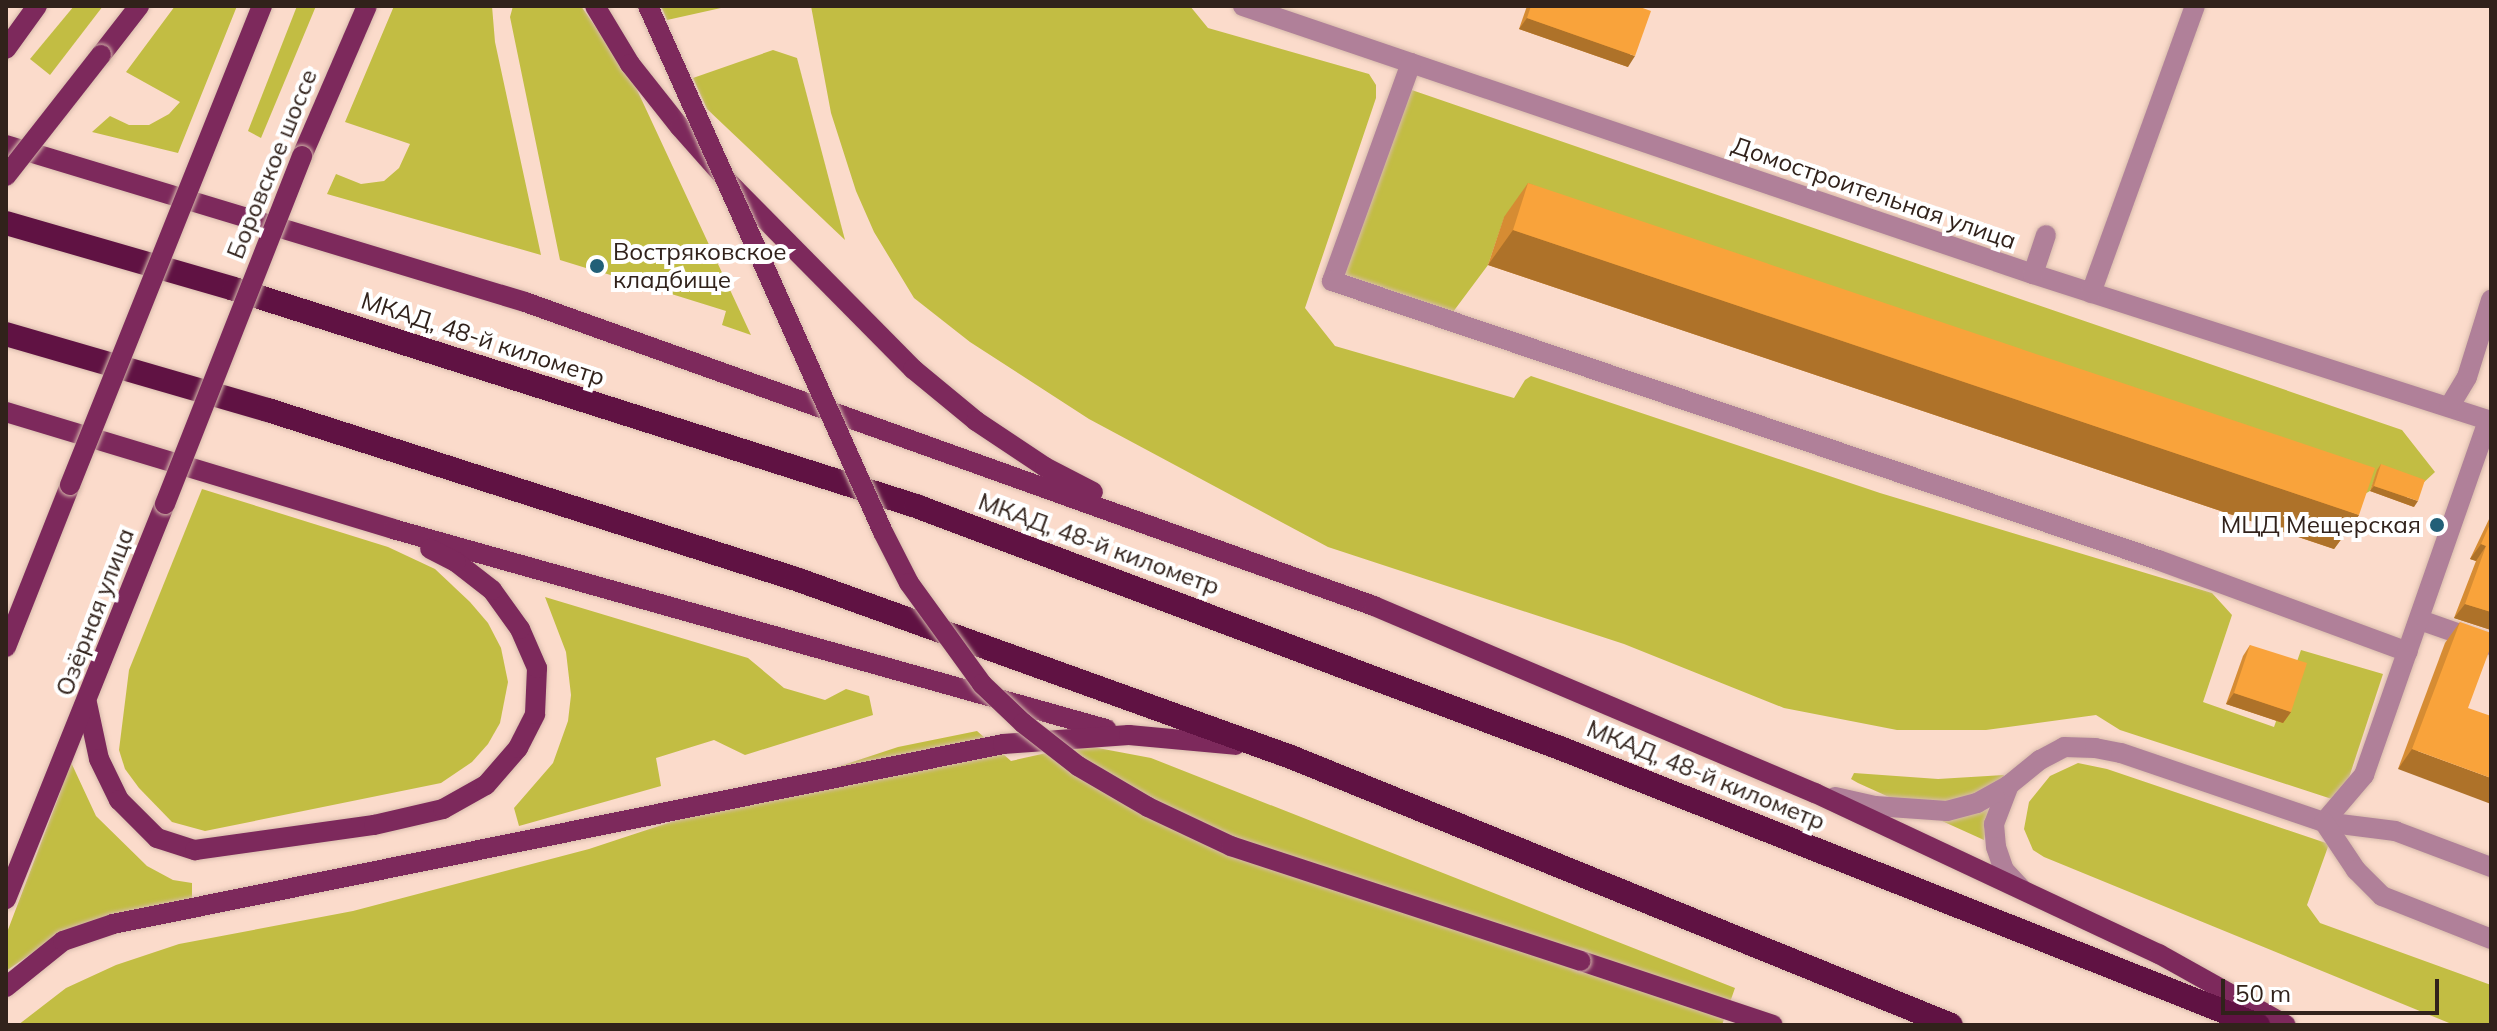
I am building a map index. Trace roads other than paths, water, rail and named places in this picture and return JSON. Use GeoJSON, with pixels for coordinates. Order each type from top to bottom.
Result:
{"type":"FeatureCollection","features":[{"type":"Feature","properties":{"kind":"highway","name":"МКАД, 48-й километр"},"geometry":{"type":"LineString","coordinates":[[6,223],[234,289],[916,506],[1575,753],[2258,1025]]}},
{"type":"Feature","properties":{"kind":"highway"},"geometry":{"type":"LineString","coordinates":[[6,334],[268,410],[796,579],[1291,757],[1951,1025]]}},
{"type":"Feature","properties":{"kind":"main road"},"geometry":{"type":"LineString","coordinates":[[6,49],[37,6]]}},
{"type":"Feature","properties":{"kind":"main road"},"geometry":{"type":"LineString","coordinates":[[6,176],[139,6]]}},
{"type":"Feature","properties":{"kind":"main road"},"geometry":{"type":"LineString","coordinates":[[6,647],[262,6]]}},
{"type":"Feature","properties":{"kind":"main road","name":"Боровское шоссе"},"geometry":{"type":"LineString","coordinates":[[228,343],[302,156],[367,6]]}},
{"type":"Feature","properties":{"kind":"main road"},"geometry":{"type":"LineString","coordinates":[[595,6],[630,64],[689,137],[744,199],[913,369],[976,421],[1045,467],[1161,527]]}},
{"type":"Feature","properties":{"kind":"main road"},"geometry":{"type":"LineString","coordinates":[[648,6],[883,532],[916,594],[982,684],[1023,723],[1078,766],[1148,807],[1231,846],[1773,1025]]}},
{"type":"Feature","properties":{"kind":"main road"},"geometry":{"type":"LineString","coordinates":[[6,145],[525,302],[1161,527],[1374,606],[1815,793],[2159,954],[2286,1025]]}},
{"type":"Feature","properties":{"kind":"main road","name":"Озёрная улица"},"geometry":{"type":"LineString","coordinates":[[6,899],[87,703],[228,343]]}},
{"type":"Feature","properties":{"kind":"main road"},"geometry":{"type":"LineString","coordinates":[[6,412],[393,529],[1129,735]]}},
{"type":"Feature","properties":{"kind":"main road"},"geometry":{"type":"LineString","coordinates":[[87,703],[99,759],[119,800],[157,838],[195,850],[231,848],[374,825],[443,809],[486,785],[518,748],[535,714],[537,668],[520,629],[492,590],[456,562],[393,529]]}},
{"type":"Feature","properties":{"kind":"main road"},"geometry":{"type":"LineString","coordinates":[[6,987],[63,941],[113,924],[1003,744],[1129,735],[1220,742],[1291,757]]}},
{"type":"Feature","properties":{"kind":"street","name":"Домостроительная улица"},"geometry":{"type":"LineString","coordinates":[[1243,6],[2033,274],[2489,421]]}},
{"type":"Feature","properties":{"kind":"street"},"geometry":{"type":"LineString","coordinates":[[2091,293],[2195,6]]}},
{"type":"Feature","properties":{"kind":"street"},"geometry":{"type":"LineString","coordinates":[[1411,63],[1332,281],[2143,554],[2408,652]]}},
{"type":"Feature","properties":{"kind":"street"},"geometry":{"type":"LineString","coordinates":[[2033,274],[2046,235]]}},
{"type":"Feature","properties":{"kind":"street"},"geometry":{"type":"LineString","coordinates":[[2449,407],[2467,377],[2491,300]]}},
{"type":"Feature","properties":{"kind":"street"},"geometry":{"type":"LineString","coordinates":[[2324,822],[2364,775],[2489,421]]}},
{"type":"Feature","properties":{"kind":"street"},"geometry":{"type":"LineString","coordinates":[[2420,620],[2491,645]]}},
{"type":"Feature","properties":{"kind":"street"},"geometry":{"type":"LineString","coordinates":[[1815,793],[1875,806],[1947,811],[1977,803],[2064,747],[2095,748],[2324,822],[2395,831],[2491,867]]}},
{"type":"Feature","properties":{"kind":"street"},"geometry":{"type":"LineString","coordinates":[[2009,785],[1994,824],[1996,847],[2004,870],[2023,891]]}},
{"type":"Feature","properties":{"kind":"street"},"geometry":{"type":"LineString","coordinates":[[2324,822],[2356,870],[2382,896],[2491,939]]}},
{"type":"Feature","properties":{"kind":"place","name":"Востряковское кладбище"},"geometry":{"type":"Point","coordinates":[597,266]}},
{"type":"Feature","properties":{"kind":"place","name":"МЦД Мещерская"},"geometry":{"type":"Point","coordinates":[2437,525]}}]}
